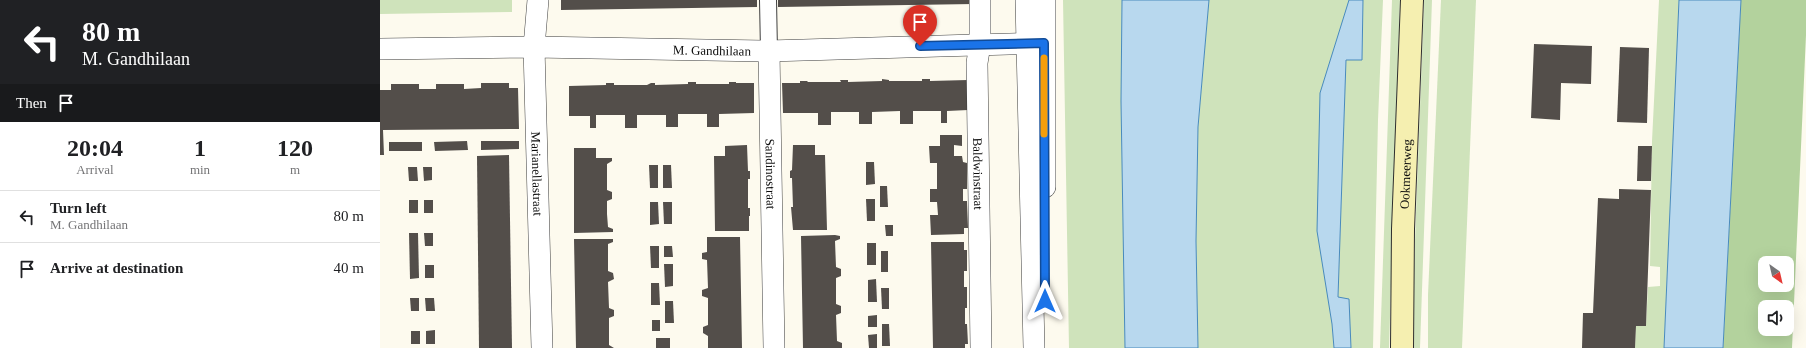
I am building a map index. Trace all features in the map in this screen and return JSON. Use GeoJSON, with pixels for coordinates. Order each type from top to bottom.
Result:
{"type":"FeatureCollection","features":[{"type":"Feature","properties":{"kind":"main road","name":"Ookmeerweg"},"geometry":{"type":"LineString","coordinates":[[1402,348],[1403,229],[1412,0]]}},
{"type":"Feature","properties":{"kind":"street","name":"Marianellastraat"},"geometry":{"type":"LineString","coordinates":[[538,0],[534,47],[542,348]]}},
{"type":"Feature","properties":{"kind":"street","name":"Sandinostraat"},"geometry":{"type":"LineString","coordinates":[[768,0],[774,348]]}},
{"type":"Feature","properties":{"kind":"street","name":"Baldwinstraat"},"geometry":{"type":"LineString","coordinates":[[980,0],[980,44],[977,63],[981,348]]}},
{"type":"Feature","properties":{"kind":"street"},"geometry":{"type":"LineString","coordinates":[[1026,0],[1035,42],[1046,348]]}},
{"type":"Feature","properties":{"kind":"street"},"geometry":{"type":"LineString","coordinates":[[1034,348],[1035,42],[1044,0]]}},
{"type":"Feature","properties":{"kind":"street","name":"M. Gandhilaan"},"geometry":{"type":"LineString","coordinates":[[380,49],[534,47],[769,51],[1035,42]]}},
{"type":"Feature","properties":{"kind":"green space"},"geometry":{"type":"Polygon","coordinates":[[[380,0],[512,0],[512,12],[380,14],[380,0]]]}},
{"type":"Feature","properties":{"kind":"green space"},"geometry":{"type":"Polygon","coordinates":[[[1063,0],[1122,0],[1121,101],[1125,348],[1069,348],[1063,0]]]}},
{"type":"Feature","properties":{"kind":"green space"},"geometry":{"type":"Polygon","coordinates":[[[1209,0],[1349,0],[1340,32],[1332,324],[1334,348],[1198,348],[1196,241],[1198,127],[1209,0]]]}},
{"type":"Feature","properties":{"kind":"green space"},"geometry":{"type":"Polygon","coordinates":[[[1363,0],[1383,0],[1378,120],[1373,348],[1351,348],[1349,326],[1338,298],[1346,60],[1362,60],[1363,0]]]}},
{"type":"Feature","properties":{"kind":"green space"},"geometry":{"type":"Polygon","coordinates":[[[1392,0],[1400,0],[1389,348],[1380,348],[1392,0]]]}},
{"type":"Feature","properties":{"kind":"green space"},"geometry":{"type":"Polygon","coordinates":[[[1424,0],[1432,0],[1420,348],[1411,348],[1424,0]]]}},
{"type":"Feature","properties":{"kind":"green space"},"geometry":{"type":"Polygon","coordinates":[[[1441,0],[1476,0],[1462,348],[1428,348],[1428,295],[1441,0]]]}},
{"type":"Feature","properties":{"kind":"green space"},"geometry":{"type":"Polygon","coordinates":[[[1659,0],[1679,0],[1664,348],[1635,348],[1636,326],[1646,326],[1648,287],[1660,286],[1660,267],[1650,266],[1652,141],[1659,0]]]}},
{"type":"Feature","properties":{"kind":"green space"},"geometry":{"type":"Polygon","coordinates":[[[1741,0],[1806,0],[1806,35],[1794,303],[1794,300],[1758,300],[1758,336],[1793,336],[1792,348],[1723,348],[1741,0]]]}},
{"type":"Feature","properties":{"kind":"water"},"geometry":{"type":"Polygon","coordinates":[[[1122,0],[1209,0],[1198,127],[1196,241],[1198,348],[1125,348],[1121,101],[1122,0]]]}},
{"type":"Feature","properties":{"kind":"water"},"geometry":{"type":"Polygon","coordinates":[[[1349,0],[1363,0],[1362,60],[1346,60],[1338,297],[1349,299],[1351,348],[1334,348],[1332,324],[1317,231],[1320,93],[1349,0]]]}},
{"type":"Feature","properties":{"kind":"water"},"geometry":{"type":"Polygon","coordinates":[[[1679,0],[1741,0],[1723,348],[1664,348],[1679,0]]]}},
{"type":"Feature","properties":{"kind":"building"},"geometry":{"type":"Polygon","coordinates":[[[561,0],[757,0],[757,7],[561,10],[561,0]]]}},
{"type":"Feature","properties":{"kind":"building"},"geometry":{"type":"Polygon","coordinates":[[[778,0],[974,0],[974,4],[778,7],[778,0]]]}},
{"type":"Feature","properties":{"kind":"building"},"geometry":{"type":"Polygon","coordinates":[[[1534,44],[1592,46],[1591,84],[1561,83],[1560,120],[1531,118],[1534,44]]]}},
{"type":"Feature","properties":{"kind":"building"},"geometry":{"type":"Polygon","coordinates":[[[1620,47],[1649,48],[1647,123],[1617,122],[1620,47]]]}},
{"type":"Feature","properties":{"kind":"building"},"geometry":{"type":"Polygon","coordinates":[[[882,79],[889,81],[922,81],[922,79],[930,79],[930,81],[968,80],[968,110],[947,111],[947,123],[941,123],[941,111],[913,111],[913,124],[900,124],[900,111],[872,112],[872,124],[859,124],[859,112],[831,112],[831,125],[818,125],[818,113],[783,113],[782,83],[800,83],[800,81],[841,82],[840,80],[848,80],[848,82],[882,81],[882,79]]]}},
{"type":"Feature","properties":{"kind":"building"},"geometry":{"type":"Polygon","coordinates":[[[688,82],[696,82],[696,84],[729,84],[729,82],[754,83],[754,113],[719,114],[719,127],[707,127],[707,114],[678,114],[678,127],[666,127],[666,115],[637,115],[637,128],[625,128],[625,115],[596,115],[596,128],[590,128],[590,116],[569,116],[569,86],[606,85],[606,83],[614,83],[614,85],[647,85],[651,83],[655,83],[655,85],[688,84],[688,82]]]}},
{"type":"Feature","properties":{"kind":"building"},"geometry":{"type":"Polygon","coordinates":[[[481,83],[509,83],[509,88],[518,88],[519,129],[383,130],[384,155],[380,155],[380,90],[391,90],[391,84],[419,84],[419,89],[436,89],[436,84],[464,84],[464,89],[481,88],[481,83]]]}},
{"type":"Feature","properties":{"kind":"building"},"geometry":{"type":"Polygon","coordinates":[[[940,135],[962,135],[962,146],[954,145],[954,156],[962,156],[963,162],[967,163],[967,189],[963,189],[963,201],[967,201],[968,228],[964,228],[964,234],[931,235],[930,215],[938,215],[937,202],[930,202],[930,189],[937,189],[937,163],[930,163],[929,146],[940,146],[940,135]]]}},
{"type":"Feature","properties":{"kind":"building"},"geometry":{"type":"Polygon","coordinates":[[[467,141],[468,150],[435,151],[434,142],[467,141]]]}},
{"type":"Feature","properties":{"kind":"building"},"geometry":{"type":"Polygon","coordinates":[[[481,141],[519,141],[519,149],[481,150],[481,141]]]}},
{"type":"Feature","properties":{"kind":"building"},"geometry":{"type":"Polygon","coordinates":[[[389,142],[422,142],[422,151],[389,151],[389,142]]]}},
{"type":"Feature","properties":{"kind":"building"},"geometry":{"type":"Polygon","coordinates":[[[747,145],[748,171],[750,171],[750,179],[748,179],[748,208],[750,208],[749,231],[715,231],[714,156],[725,156],[725,146],[747,145]]]}},
{"type":"Feature","properties":{"kind":"building"},"geometry":{"type":"Polygon","coordinates":[[[793,145],[815,145],[815,155],[825,155],[827,230],[793,230],[791,207],[793,207],[792,178],[790,178],[790,171],[792,170],[793,145]]]}},
{"type":"Feature","properties":{"kind":"building"},"geometry":{"type":"Polygon","coordinates":[[[1638,146],[1652,146],[1651,181],[1637,181],[1638,146]]]}},
{"type":"Feature","properties":{"kind":"building"},"geometry":{"type":"Polygon","coordinates":[[[574,148],[596,148],[596,158],[612,158],[612,161],[607,164],[607,190],[612,192],[612,199],[607,201],[607,214],[608,227],[613,229],[613,232],[574,233],[574,148]]]}},
{"type":"Feature","properties":{"kind":"building"},"geometry":{"type":"Polygon","coordinates":[[[509,155],[512,348],[479,348],[477,156],[509,155]]]}},
{"type":"Feature","properties":{"kind":"building"},"geometry":{"type":"Polygon","coordinates":[[[866,162],[874,162],[875,184],[866,185],[866,162]]]}},
{"type":"Feature","properties":{"kind":"building"},"geometry":{"type":"Polygon","coordinates":[[[649,165],[658,165],[658,188],[650,188],[649,165]]]}},
{"type":"Feature","properties":{"kind":"building"},"geometry":{"type":"Polygon","coordinates":[[[663,165],[671,165],[672,188],[663,188],[663,165]]]}},
{"type":"Feature","properties":{"kind":"building"},"geometry":{"type":"Polygon","coordinates":[[[408,167],[417,167],[418,181],[409,181],[408,167]]]}},
{"type":"Feature","properties":{"kind":"building"},"geometry":{"type":"Polygon","coordinates":[[[423,167],[432,167],[432,180],[424,181],[423,167]]]}},
{"type":"Feature","properties":{"kind":"building"},"geometry":{"type":"Polygon","coordinates":[[[880,186],[887,186],[888,207],[880,207],[880,186]]]}},
{"type":"Feature","properties":{"kind":"building"},"geometry":{"type":"Polygon","coordinates":[[[1619,189],[1651,190],[1646,326],[1636,326],[1635,348],[1582,348],[1583,313],[1593,313],[1598,198],[1619,199],[1619,189]]]}},
{"type":"Feature","properties":{"kind":"building"},"geometry":{"type":"Polygon","coordinates":[[[866,199],[875,199],[875,221],[867,221],[866,199]]]}},
{"type":"Feature","properties":{"kind":"building"},"geometry":{"type":"Polygon","coordinates":[[[409,200],[418,200],[418,213],[409,213],[409,200]]]}},
{"type":"Feature","properties":{"kind":"building"},"geometry":{"type":"Polygon","coordinates":[[[424,200],[433,200],[433,213],[424,213],[424,200]]]}},
{"type":"Feature","properties":{"kind":"building"},"geometry":{"type":"Polygon","coordinates":[[[650,202],[658,202],[659,224],[650,225],[650,202]]]}},
{"type":"Feature","properties":{"kind":"building"},"geometry":{"type":"Polygon","coordinates":[[[663,202],[672,202],[672,224],[664,224],[663,202]]]}},
{"type":"Feature","properties":{"kind":"building"},"geometry":{"type":"Polygon","coordinates":[[[885,225],[893,225],[893,236],[886,236],[885,225]]]}},
{"type":"Feature","properties":{"kind":"building"},"geometry":{"type":"Polygon","coordinates":[[[409,233],[418,233],[419,278],[410,279],[409,233]]]}},
{"type":"Feature","properties":{"kind":"building"},"geometry":{"type":"Polygon","coordinates":[[[424,233],[433,233],[433,246],[425,246],[424,233]]]}},
{"type":"Feature","properties":{"kind":"building"},"geometry":{"type":"Polygon","coordinates":[[[801,236],[840,236],[840,239],[835,241],[836,267],[841,269],[841,276],[836,278],[836,304],[841,306],[841,313],[836,315],[837,341],[842,343],[842,348],[803,348],[801,236]]]}},
{"type":"Feature","properties":{"kind":"building"},"geometry":{"type":"Polygon","coordinates":[[[707,237],[740,237],[742,348],[708,348],[708,336],[703,333],[703,327],[708,325],[708,298],[702,296],[702,290],[708,288],[707,260],[702,259],[702,253],[707,252],[707,237]]]}},
{"type":"Feature","properties":{"kind":"building"},"geometry":{"type":"Polygon","coordinates":[[[574,239],[613,239],[613,242],[608,244],[608,271],[613,273],[614,279],[608,282],[609,308],[614,310],[614,316],[609,318],[609,345],[614,348],[576,348],[574,239]]]}},
{"type":"Feature","properties":{"kind":"building"},"geometry":{"type":"Polygon","coordinates":[[[931,242],[964,242],[964,250],[967,250],[967,271],[964,271],[964,287],[967,287],[965,324],[967,324],[968,344],[965,344],[965,348],[933,348],[931,242]]]}},
{"type":"Feature","properties":{"kind":"building"},"geometry":{"type":"Polygon","coordinates":[[[867,243],[876,243],[876,265],[867,265],[867,243]]]}},
{"type":"Feature","properties":{"kind":"building"},"geometry":{"type":"Polygon","coordinates":[[[650,246],[659,246],[659,268],[651,268],[650,246]]]}},
{"type":"Feature","properties":{"kind":"building"},"geometry":{"type":"Polygon","coordinates":[[[664,246],[672,246],[673,257],[664,257],[664,246]]]}},
{"type":"Feature","properties":{"kind":"building"},"geometry":{"type":"Polygon","coordinates":[[[881,251],[888,251],[888,272],[881,272],[881,251]]]}},
{"type":"Feature","properties":{"kind":"building"},"geometry":{"type":"Polygon","coordinates":[[[664,264],[673,264],[673,286],[665,287],[664,264]]]}},
{"type":"Feature","properties":{"kind":"building"},"geometry":{"type":"Polygon","coordinates":[[[425,265],[434,265],[434,278],[425,278],[425,265]]]}},
{"type":"Feature","properties":{"kind":"building"},"geometry":{"type":"Polygon","coordinates":[[[876,279],[877,302],[868,302],[868,280],[876,279]]]}},
{"type":"Feature","properties":{"kind":"building"},"geometry":{"type":"Polygon","coordinates":[[[651,283],[659,283],[660,305],[651,305],[651,283]]]}},
{"type":"Feature","properties":{"kind":"building"},"geometry":{"type":"Polygon","coordinates":[[[881,288],[889,288],[889,309],[882,309],[881,288]]]}},
{"type":"Feature","properties":{"kind":"building"},"geometry":{"type":"Polygon","coordinates":[[[410,298],[419,298],[419,311],[411,311],[410,298]]]}},
{"type":"Feature","properties":{"kind":"building"},"geometry":{"type":"Polygon","coordinates":[[[425,298],[434,298],[435,311],[426,311],[425,298]]]}},
{"type":"Feature","properties":{"kind":"building"},"geometry":{"type":"Polygon","coordinates":[[[665,301],[673,301],[674,323],[665,323],[665,301]]]}},
{"type":"Feature","properties":{"kind":"building"},"geometry":{"type":"Polygon","coordinates":[[[877,315],[877,327],[868,327],[868,316],[877,315]]]}},
{"type":"Feature","properties":{"kind":"building"},"geometry":{"type":"Polygon","coordinates":[[[652,320],[660,320],[660,331],[652,331],[652,320]]]}},
{"type":"Feature","properties":{"kind":"building"},"geometry":{"type":"Polygon","coordinates":[[[882,324],[889,324],[890,346],[882,346],[882,324]]]}},
{"type":"Feature","properties":{"kind":"building"},"geometry":{"type":"Polygon","coordinates":[[[435,330],[435,344],[426,344],[426,331],[435,330]]]}},
{"type":"Feature","properties":{"kind":"building"},"geometry":{"type":"Polygon","coordinates":[[[411,331],[420,331],[420,344],[411,344],[411,331]]]}},
{"type":"Feature","properties":{"kind":"building"},"geometry":{"type":"Polygon","coordinates":[[[877,334],[877,348],[869,348],[868,335],[877,334]]]}},
{"type":"Feature","properties":{"kind":"building"},"geometry":{"type":"Polygon","coordinates":[[[656,338],[670,338],[670,348],[656,348],[656,338]]]}},
{"type":"Feature","properties":{"kind":"slow traffic"},"geometry":{"type":"LineString","coordinates":[[1044,58],[1044,134]]}},
{"type":"Feature","properties":{"kind":"route"},"geometry":{"type":"LineString","coordinates":[[920,46],[1005,42],[1044,43],[1045,301]]}}]}
